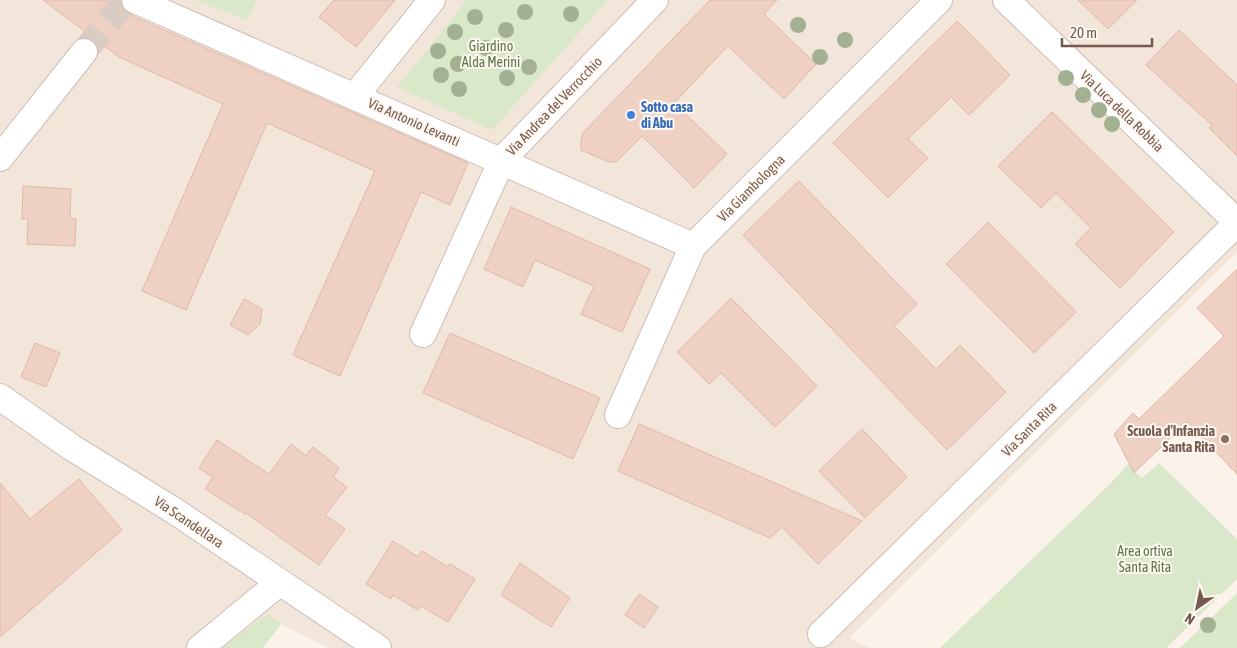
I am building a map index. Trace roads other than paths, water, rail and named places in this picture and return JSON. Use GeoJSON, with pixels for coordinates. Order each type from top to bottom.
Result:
{"type":"FeatureCollection","features":[{"type":"Feature","properties":{"kind":"street","name":"Via Antonio Levanti"},"geometry":{"type":"LineString","coordinates":[[135,0],[502,160],[693,246]]}},
{"type":"Feature","properties":{"kind":"street"},"geometry":{"type":"LineString","coordinates":[[355,96],[432,0]]}},
{"type":"Feature","properties":{"kind":"street","name":"Via Andrea del Verrocchio"},"geometry":{"type":"LineString","coordinates":[[423,334],[502,160],[655,0]]}},
{"type":"Feature","properties":{"kind":"street","name":"Via Giambologna"},"geometry":{"type":"LineString","coordinates":[[618,415],[693,246],[939,0]]}},
{"type":"Feature","properties":{"kind":"street","name":"Via Luca della Robbia"},"geometry":{"type":"LineString","coordinates":[[1006,0],[1237,223]]}},
{"type":"Feature","properties":{"kind":"street"},"geometry":{"type":"LineString","coordinates":[[0,158],[84,52]]}},
{"type":"Feature","properties":{"kind":"street","name":"Via Santa Rita"},"geometry":{"type":"LineString","coordinates":[[821,634],[1237,223]]}},
{"type":"Feature","properties":{"kind":"street","name":"Via Scandellara"},"geometry":{"type":"LineString","coordinates":[[0,397],[71,447],[173,510],[378,648]]}},
{"type":"Feature","properties":{"kind":"street"},"geometry":{"type":"LineString","coordinates":[[200,648],[279,583]]}},
{"type":"Feature","properties":{"kind":"tunnel"},"geometry":{"type":"LineString","coordinates":[[84,52],[126,0]]}},
{"type":"Feature","properties":{"kind":"place","name":"Sotto casa di Abu"},"geometry":{"type":"Point","coordinates":[631,115]}},
{"type":"Feature","properties":{"kind":"place","name":"Scuola d'Infanzia Santa Rita"},"geometry":{"type":"Point","coordinates":[1225,439]}},
{"type":"Feature","properties":{"kind":"park label","name":"Giardino Alda Merini"},"geometry":{"type":"Point","coordinates":[491,54]}},
{"type":"Feature","properties":{"kind":"park label","name":"Area ortiva Santa Rita"},"geometry":{"type":"Point","coordinates":[1145,560]}}]}
